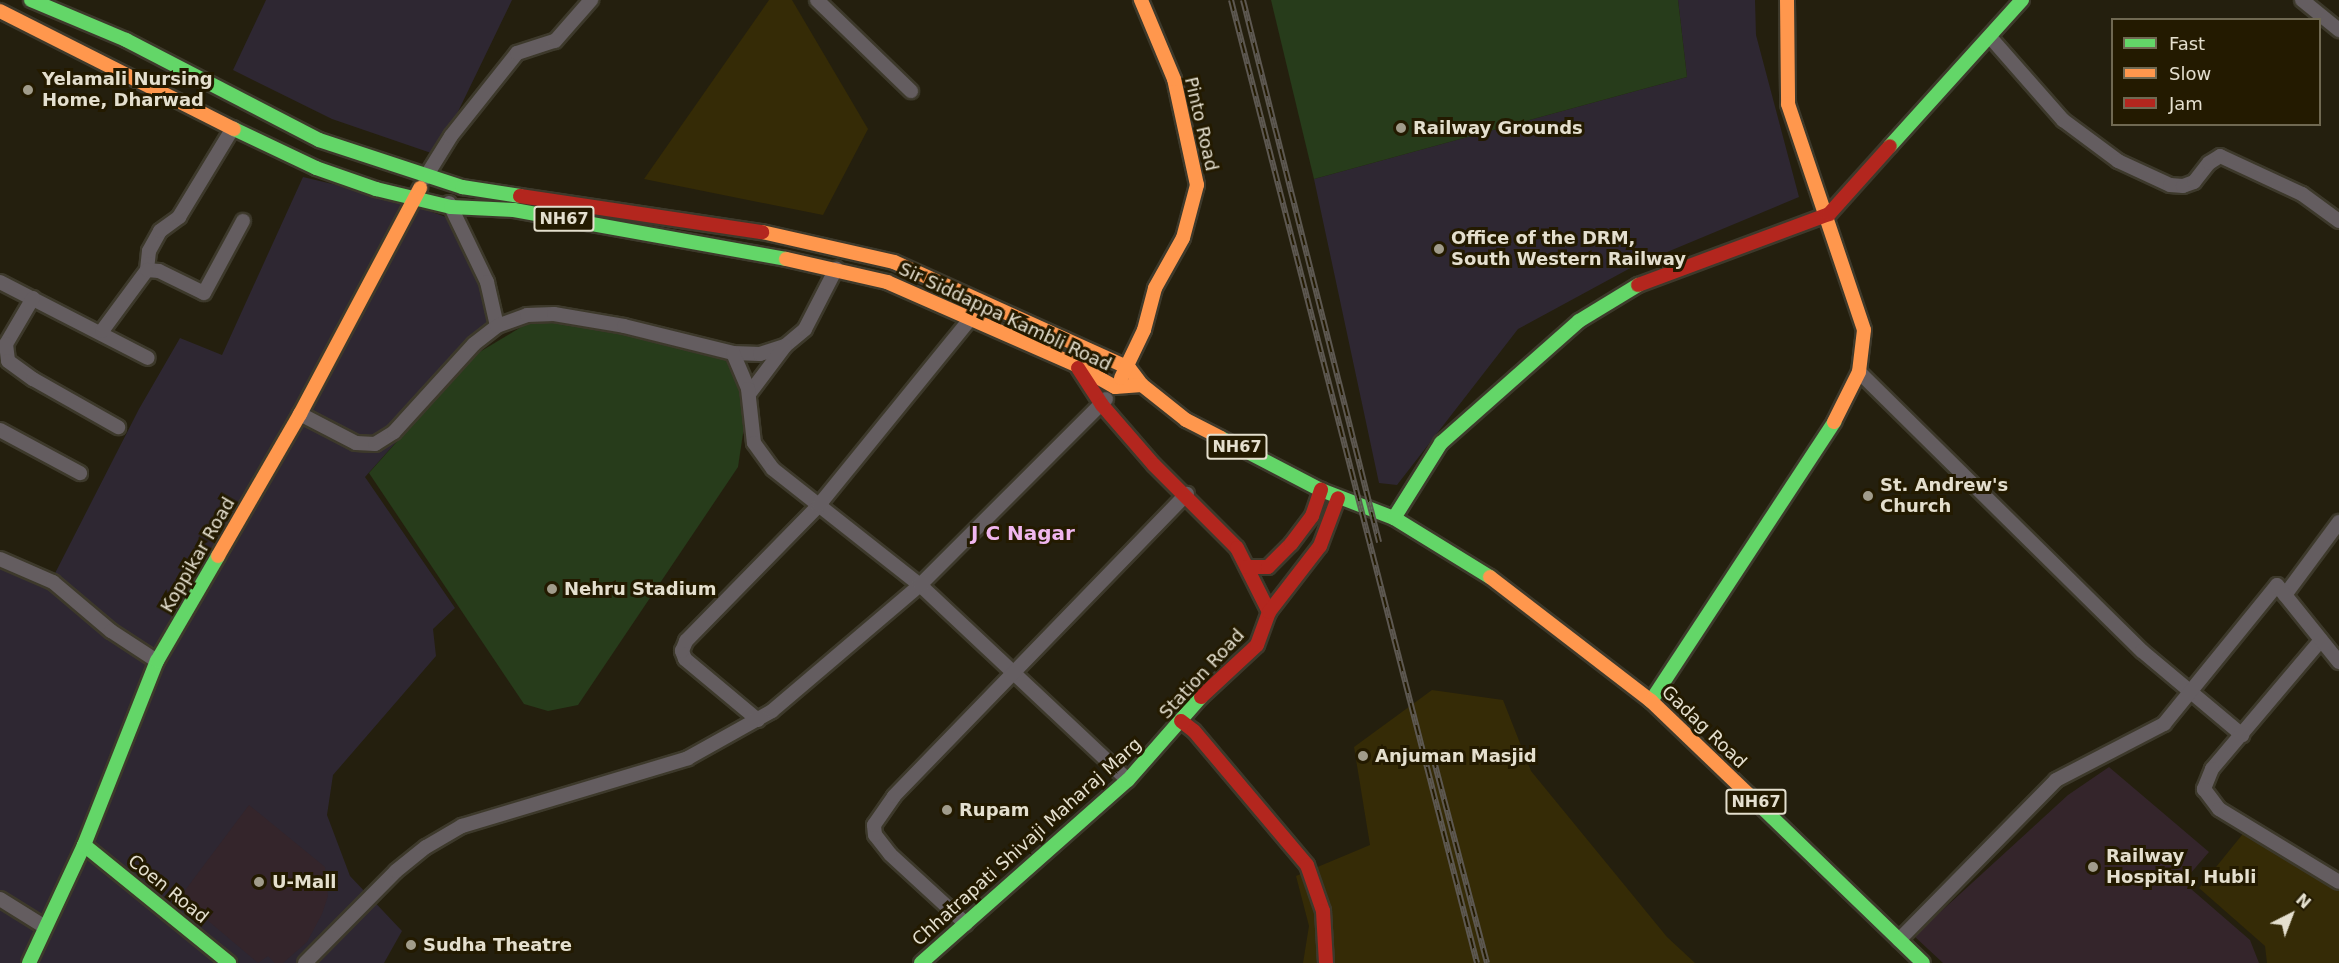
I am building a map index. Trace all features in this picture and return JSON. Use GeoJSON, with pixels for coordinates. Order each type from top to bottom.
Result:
{"type":"FeatureCollection","features":[{"type":"Feature","properties":{"kind":"main road","name":"Sir Siddappa Kambli Road"},"geometry":{"type":"LineString","coordinates":[[31,0],[126,40],[320,140],[425,178],[756,231],[894,262],[1129,368],[1142,386]]}},
{"type":"Feature","properties":{"kind":"main road","name":"Pinto Road"},"geometry":{"type":"LineString","coordinates":[[1115,387],[1129,368],[1155,288],[1183,238],[1197,185],[1174,79],[1141,0]]}},
{"type":"Feature","properties":{"kind":"main road"},"geometry":{"type":"LineString","coordinates":[[1651,701],[1837,417],[1859,372],[1864,330],[1829,214],[1798,140],[1788,104],[1787,0]]}},
{"type":"Feature","properties":{"kind":"main road"},"geometry":{"type":"LineString","coordinates":[[1394,518],[1441,443],[1579,321],[1640,285],[1829,214],[2022,0]]}},
{"type":"Feature","properties":{"kind":"main road","name":"Sir Siddappa Kambli Road"},"geometry":{"type":"LineString","coordinates":[[0,11],[316,168],[414,201],[451,207],[514,210],[836,269],[887,282],[1076,365],[1115,387],[1142,386]]}},
{"type":"Feature","properties":{"kind":"main road","name":"Koppikar Road"},"geometry":{"type":"LineString","coordinates":[[29,963],[84,845],[157,661],[300,414],[425,178]]}},
{"type":"Feature","properties":{"kind":"main road"},"geometry":{"type":"LineString","coordinates":[[1076,365],[1102,405],[1154,465],[1186,494],[1237,548],[1269,612]]}},
{"type":"Feature","properties":{"kind":"main road","name":"NH67"},"geometry":{"type":"LineString","coordinates":[[1142,386],[1186,420],[1338,498]]}},
{"type":"Feature","properties":{"kind":"main road"},"geometry":{"type":"LineString","coordinates":[[1247,567],[1268,567],[1291,544],[1312,516],[1321,490]]}},
{"type":"Feature","properties":{"kind":"main road","name":"Gadag Road"},"geometry":{"type":"LineString","coordinates":[[1338,498],[1394,518],[1470,561],[1651,701],[1923,963]]}},
{"type":"Feature","properties":{"kind":"main road","name":"Station Road"},"geometry":{"type":"LineString","coordinates":[[1158,749],[1181,721],[1257,645],[1269,612],[1320,546],[1338,498]]}},
{"type":"Feature","properties":{"kind":"main road","name":"Gadag Road"},"geometry":{"type":"LineString","coordinates":[[1584,648],[1642,711],[1904,963]]}},
{"type":"Feature","properties":{"kind":"main road"},"geometry":{"type":"LineString","coordinates":[[1181,721],[1194,731],[1307,865],[1323,911],[1326,963]]}},
{"type":"Feature","properties":{"kind":"main road","name":"Chhatrapati Shivaji Maharaj Marg"},"geometry":{"type":"LineString","coordinates":[[921,963],[1128,780],[1158,749]]}},
{"type":"Feature","properties":{"kind":"main road","name":"Coen Road"},"geometry":{"type":"LineString","coordinates":[[84,845],[229,963]]}},
{"type":"Feature","properties":{"kind":"street"},"geometry":{"type":"LineString","coordinates":[[425,178],[451,136],[517,53],[555,41],[591,0]]}},
{"type":"Feature","properties":{"kind":"street"},"geometry":{"type":"LineString","coordinates":[[817,0],[911,91]]}},
{"type":"Feature","properties":{"kind":"street"},"geometry":{"type":"LineString","coordinates":[[2302,0],[2339,30]]}},
{"type":"Feature","properties":{"kind":"street"},"geometry":{"type":"LineString","coordinates":[[1990,37],[2064,120],[2118,161],[2170,185],[2183,186],[2194,182],[2209,163],[2220,156],[2302,194],[2339,221]]}},
{"type":"Feature","properties":{"kind":"street"},"geometry":{"type":"LineString","coordinates":[[102,331],[147,270],[149,252],[160,231],[179,217],[233,128]]}},
{"type":"Feature","properties":{"kind":"street"},"geometry":{"type":"LineString","coordinates":[[439,182],[487,282],[497,326]]}},
{"type":"Feature","properties":{"kind":"street"},"geometry":{"type":"LineString","coordinates":[[147,270],[159,271],[204,293],[243,220]]}},
{"type":"Feature","properties":{"kind":"street"},"geometry":{"type":"LineString","coordinates":[[749,394],[785,346],[805,329],[836,269]]}},
{"type":"Feature","properties":{"kind":"street"},"geometry":{"type":"LineString","coordinates":[[0,282],[102,331],[148,357]]}},
{"type":"Feature","properties":{"kind":"street"},"geometry":{"type":"LineString","coordinates":[[33,298],[6,344],[8,361],[33,379],[118,427]]}},
{"type":"Feature","properties":{"kind":"street"},"geometry":{"type":"LineString","coordinates":[[300,414],[356,443],[375,444],[394,432],[474,344],[497,326],[527,315],[554,314],[624,326],[733,352],[760,354],[785,346]]}},
{"type":"Feature","properties":{"kind":"street"},"geometry":{"type":"LineString","coordinates":[[758,720],[686,659],[682,651],[686,640],[819,505],[971,318]]}},
{"type":"Feature","properties":{"kind":"street"},"geometry":{"type":"LineString","coordinates":[[733,352],[749,394],[754,443],[773,469],[920,585],[1128,780]]}},
{"type":"Feature","properties":{"kind":"street"},"geometry":{"type":"LineString","coordinates":[[1859,372],[2068,581],[2189,691],[2242,735]]}},
{"type":"Feature","properties":{"kind":"street"},"geometry":{"type":"LineString","coordinates":[[305,963],[396,871],[426,847],[462,826],[688,758],[758,720],[920,585],[1102,405],[1115,387]]}},
{"type":"Feature","properties":{"kind":"street"},"geometry":{"type":"LineString","coordinates":[[0,430],[80,473]]}},
{"type":"Feature","properties":{"kind":"street"},"geometry":{"type":"LineString","coordinates":[[966,924],[890,854],[875,835],[874,825],[894,796],[1186,494]]}},
{"type":"Feature","properties":{"kind":"street"},"geometry":{"type":"LineString","coordinates":[[2285,595],[2339,522]]}},
{"type":"Feature","properties":{"kind":"street"},"geometry":{"type":"LineString","coordinates":[[0,559],[53,582],[111,631],[157,661]]}},
{"type":"Feature","properties":{"kind":"street"},"geometry":{"type":"LineString","coordinates":[[1899,940],[2056,780],[2164,724],[2277,585],[2339,662]]}},
{"type":"Feature","properties":{"kind":"street"},"geometry":{"type":"LineString","coordinates":[[2321,640],[2206,779],[2208,798],[2219,809],[2339,882]]}},
{"type":"Feature","properties":{"kind":"street"},"geometry":{"type":"LineString","coordinates":[[0,899],[45,927]]}},
{"type":"Feature","properties":{"kind":"shaded area"},"geometry":{"type":"Polygon","coordinates":[[[266,0],[512,0],[437,155],[332,119],[233,70],[266,0]]]}},
{"type":"Feature","properties":{"kind":"shaded area"},"geometry":{"type":"Polygon","coordinates":[[[769,0],[792,0],[868,129],[823,215],[644,179],[769,0]]]}},
{"type":"Feature","properties":{"kind":"shaded area"},"geometry":{"type":"Polygon","coordinates":[[[1678,0],[1755,0],[1756,35],[1799,197],[1636,265],[1518,329],[1397,485],[1379,483],[1314,179],[1687,77],[1678,0]]]}},
{"type":"Feature","properties":{"kind":"shaded area"},"geometry":{"type":"Polygon","coordinates":[[[303,177],[396,199],[457,221],[481,281],[490,337],[365,477],[455,608],[433,629],[436,656],[333,775],[327,815],[350,876],[402,931],[384,963],[0,963],[0,567],[48,587],[139,409],[180,338],[222,355],[303,177]]]}},
{"type":"Feature","properties":{"kind":"shaded area"},"geometry":{"type":"Polygon","coordinates":[[[1432,690],[1503,700],[1531,771],[1667,937],[1695,963],[1303,963],[1309,926],[1296,876],[1370,845],[1354,747],[1432,690]]]}},
{"type":"Feature","properties":{"kind":"shaded area","name":"Railway Hospital, Hubli"},"geometry":{"type":"Polygon","coordinates":[[[2109,767],[2209,852],[2183,882],[2250,940],[2259,963],[1943,963],[1914,936],[2068,795],[2109,767]]]}},
{"type":"Feature","properties":{"kind":"shaded area","name":"U-Mall"},"geometry":{"type":"Polygon","coordinates":[[[249,805],[325,867],[328,896],[322,914],[307,942],[283,963],[275,963],[268,956],[258,963],[180,897],[249,805]]]}},
{"type":"Feature","properties":{"kind":"shaded area"},"geometry":{"type":"Polygon","coordinates":[[[2246,830],[2339,888],[2339,963],[2267,963],[2265,946],[2199,888],[2246,830]]]}},
{"type":"Feature","properties":{"kind":"green space","name":"Railway Grounds"},"geometry":{"type":"Polygon","coordinates":[[[1271,0],[1678,0],[1687,77],[1314,179],[1271,0]]]}},
{"type":"Feature","properties":{"kind":"green space","name":"Nehru Stadium"},"geometry":{"type":"Polygon","coordinates":[[[550,317],[693,345],[725,358],[741,392],[744,427],[738,467],[578,705],[548,711],[524,704],[369,473],[473,356],[531,321],[550,317]]]}},
{"type":"Feature","properties":{"kind":"railway"},"geometry":{"type":"LineString","coordinates":[[1231,0],[1477,963]]}},
{"type":"Feature","properties":{"kind":"railway"},"geometry":{"type":"LineString","coordinates":[[1243,0],[1379,542]]}},
{"type":"Feature","properties":{"kind":"railway"},"geometry":{"type":"LineString","coordinates":[[1433,757],[1487,963]]}},
{"type":"Feature","properties":{"kind":"traffic: fast"},"geometry":{"type":"LineString","coordinates":[[31,0],[126,40],[319,140],[462,187],[520,196]]}},
{"type":"Feature","properties":{"kind":"traffic: fast"},"geometry":{"type":"LineString","coordinates":[[1890,146],[2022,0]]}},
{"type":"Feature","properties":{"kind":"traffic: fast"},"geometry":{"type":"LineString","coordinates":[[234,129],[316,168],[376,189],[451,207],[514,210],[786,259]]}},
{"type":"Feature","properties":{"kind":"traffic: fast"},"geometry":{"type":"LineString","coordinates":[[1394,518],[1441,443],[1579,321],[1638,285]]}},
{"type":"Feature","properties":{"kind":"traffic: fast"},"geometry":{"type":"LineString","coordinates":[[1651,701],[1834,422]]}},
{"type":"Feature","properties":{"kind":"traffic: fast"},"geometry":{"type":"LineString","coordinates":[[1221,438],[1321,490],[1394,518],[1490,577]]}},
{"type":"Feature","properties":{"kind":"traffic: fast"},"geometry":{"type":"LineString","coordinates":[[29,963],[84,845],[157,661],[218,556]]}},
{"type":"Feature","properties":{"kind":"traffic: fast"},"geometry":{"type":"LineString","coordinates":[[921,963],[1128,780],[1201,697]]}},
{"type":"Feature","properties":{"kind":"traffic: fast"},"geometry":{"type":"LineString","coordinates":[[1748,794],[1923,963]]}},
{"type":"Feature","properties":{"kind":"traffic: fast"},"geometry":{"type":"LineString","coordinates":[[84,845],[229,963]]}},
{"type":"Feature","properties":{"kind":"traffic: slow"},"geometry":{"type":"LineString","coordinates":[[1121,378],[1144,330],[1155,288],[1183,238],[1197,185],[1174,79],[1141,0]]}},
{"type":"Feature","properties":{"kind":"traffic: slow"},"geometry":{"type":"LineString","coordinates":[[1787,0],[1788,104],[1864,330],[1859,372],[1834,422]]}},
{"type":"Feature","properties":{"kind":"traffic: slow"},"geometry":{"type":"LineString","coordinates":[[0,11],[234,129]]}},
{"type":"Feature","properties":{"kind":"traffic: slow"},"geometry":{"type":"LineString","coordinates":[[218,556],[300,414],[420,188]]}},
{"type":"Feature","properties":{"kind":"traffic: slow"},"geometry":{"type":"LineString","coordinates":[[762,232],[894,262],[1129,368],[1142,385],[1186,420],[1221,438]]}},
{"type":"Feature","properties":{"kind":"traffic: slow"},"geometry":{"type":"LineString","coordinates":[[786,259],[887,282],[1076,365],[1115,387],[1142,385]]}},
{"type":"Feature","properties":{"kind":"traffic: slow"},"geometry":{"type":"LineString","coordinates":[[1490,577],[1651,701],[1748,794]]}},
{"type":"Feature","properties":{"kind":"traffic: jam"},"geometry":{"type":"LineString","coordinates":[[1638,285],[1829,214],[1890,146]]}},
{"type":"Feature","properties":{"kind":"traffic: jam"},"geometry":{"type":"LineString","coordinates":[[520,196],[762,232]]}},
{"type":"Feature","properties":{"kind":"traffic: jam"},"geometry":{"type":"LineString","coordinates":[[1078,368],[1102,405],[1154,465],[1237,548],[1269,612]]}},
{"type":"Feature","properties":{"kind":"traffic: jam"},"geometry":{"type":"LineString","coordinates":[[1247,567],[1268,567],[1291,544],[1312,516],[1321,490]]}},
{"type":"Feature","properties":{"kind":"traffic: jam"},"geometry":{"type":"LineString","coordinates":[[1201,697],[1257,645],[1269,612],[1320,546],[1338,498]]}},
{"type":"Feature","properties":{"kind":"traffic: jam"},"geometry":{"type":"LineString","coordinates":[[1181,721],[1194,731],[1307,865],[1323,911],[1326,963]]}},
{"type":"Feature","properties":{"kind":"place","name":"Yelamali Nursing Home, Dharwad"},"geometry":{"type":"Point","coordinates":[28,90]}},
{"type":"Feature","properties":{"kind":"place","name":"Railway Grounds"},"geometry":{"type":"Point","coordinates":[1401,128]}},
{"type":"Feature","properties":{"kind":"place","name":"Office of the DRM, South Western Railway"},"geometry":{"type":"Point","coordinates":[1439,249]}},
{"type":"Feature","properties":{"kind":"place","name":"St. Andrew's Church"},"geometry":{"type":"Point","coordinates":[1868,496]}},
{"type":"Feature","properties":{"kind":"place","name":"Nehru Stadium"},"geometry":{"type":"Point","coordinates":[552,589]}},
{"type":"Feature","properties":{"kind":"place","name":"Anjuman Masjid"},"geometry":{"type":"Point","coordinates":[1363,756]}},
{"type":"Feature","properties":{"kind":"place","name":"Rupam"},"geometry":{"type":"Point","coordinates":[947,810]}},
{"type":"Feature","properties":{"kind":"place","name":"Railway Hospital, Hubli"},"geometry":{"type":"Point","coordinates":[2093,867]}},
{"type":"Feature","properties":{"kind":"place","name":"U-Mall"},"geometry":{"type":"Point","coordinates":[259,882]}},
{"type":"Feature","properties":{"kind":"place","name":"Sudha Theatre"},"geometry":{"type":"Point","coordinates":[411,945]}},
{"type":"Feature","properties":{"kind":"district","name":"J C Nagar"},"geometry":{"type":"Point","coordinates":[1023,533]}}]}
